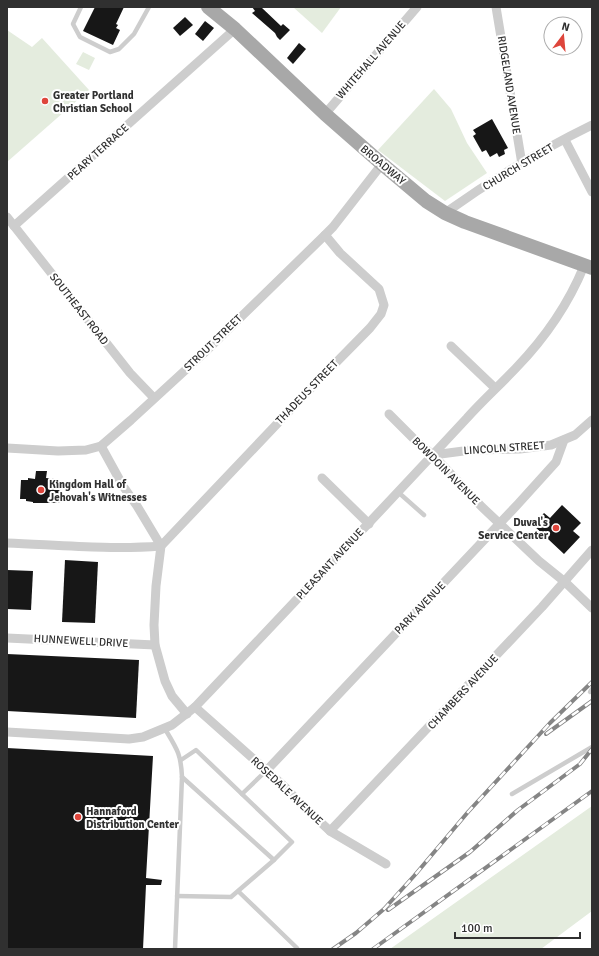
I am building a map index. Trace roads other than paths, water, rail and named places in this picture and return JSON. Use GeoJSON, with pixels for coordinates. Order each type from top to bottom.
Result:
{"type":"FeatureCollection","features":[{"type":"Feature","properties":{"kind":"main road","name":"BROADWAY"},"geometry":{"type":"LineString","coordinates":[[208,7],[235,29],[325,114],[426,201],[465,222],[588,267]]}},
{"type":"Feature","properties":{"kind":"street","name":"WHITEHALL AVENUE"},"geometry":{"type":"LineString","coordinates":[[325,114],[417,7]]}},
{"type":"Feature","properties":{"kind":"street","name":"RIDGELAND AVENUE"},"geometry":{"type":"LineString","coordinates":[[496,7],[522,164]]}},
{"type":"Feature","properties":{"kind":"street","name":"PEARY TERRACE"},"geometry":{"type":"LineString","coordinates":[[14,226],[235,29]]}},
{"type":"Feature","properties":{"kind":"street","name":"CHURCH STREET"},"geometry":{"type":"LineString","coordinates":[[445,212],[522,164],[592,125]]}},
{"type":"Feature","properties":{"kind":"street"},"geometry":{"type":"LineString","coordinates":[[564,140],[592,192]]}},
{"type":"Feature","properties":{"kind":"street","name":"STROUT STREET"},"geometry":{"type":"LineString","coordinates":[[102,446],[204,353],[332,227],[382,164]]}},
{"type":"Feature","properties":{"kind":"street","name":"SOUTHEAST ROAD"},"geometry":{"type":"LineString","coordinates":[[7,217],[130,373],[154,398]]}},
{"type":"Feature","properties":{"kind":"street","name":"THADEUS STREET"},"geometry":{"type":"LineString","coordinates":[[161,546],[370,328],[381,314],[384,305],[380,289],[340,253],[324,235]]}},
{"type":"Feature","properties":{"kind":"street","name":"PLEASANT AVENUE"},"geometry":{"type":"LineString","coordinates":[[7,732],[129,739],[150,735],[165,729],[187,714],[369,524],[495,388],[516,369],[552,326],[588,267]]}},
{"type":"Feature","properties":{"kind":"street"},"geometry":{"type":"LineString","coordinates":[[451,346],[495,388]]}},
{"type":"Feature","properties":{"kind":"street","name":"BOWDOIN AVENUE"},"geometry":{"type":"LineString","coordinates":[[389,414],[416,441],[433,455],[482,507],[539,561],[592,608]]}},
{"type":"Feature","properties":{"kind":"street","name":"LINCOLN STREET"},"geometry":{"type":"LineString","coordinates":[[433,455],[471,450],[520,449],[551,445],[574,435],[592,420]]}},
{"type":"Feature","properties":{"kind":"street","name":"PARK AVENUE"},"geometry":{"type":"LineString","coordinates":[[267,770],[556,462],[564,440]]}},
{"type":"Feature","properties":{"kind":"street"},"geometry":{"type":"LineString","coordinates":[[7,448],[58,451],[86,450],[102,446],[123,486],[161,546],[156,586],[155,645],[165,681],[172,696],[187,714]]}},
{"type":"Feature","properties":{"kind":"street"},"geometry":{"type":"LineString","coordinates":[[322,478],[369,524]]}},
{"type":"Feature","properties":{"kind":"street"},"geometry":{"type":"LineString","coordinates":[[7,543],[113,548],[161,546]]}},
{"type":"Feature","properties":{"kind":"street","name":"CHAMBERS AVENUE"},"geometry":{"type":"LineString","coordinates":[[330,831],[442,713],[592,550]]}},
{"type":"Feature","properties":{"kind":"street","name":"HUNNEWELL DRIVE"},"geometry":{"type":"LineString","coordinates":[[7,638],[155,645]]}},
{"type":"Feature","properties":{"kind":"street","name":"ROSEDALE AVENUE"},"geometry":{"type":"LineString","coordinates":[[195,707],[267,770],[330,831],[386,864]]}},
{"type":"Feature","properties":{"kind":"lane"},"geometry":{"type":"LineString","coordinates":[[82,7],[74,24],[80,37],[110,52],[119,49],[134,34],[150,7]]}},
{"type":"Feature","properties":{"kind":"lane"},"geometry":{"type":"LineString","coordinates":[[398,492],[424,515]]}},
{"type":"Feature","properties":{"kind":"lane"},"geometry":{"type":"LineString","coordinates":[[165,729],[177,749],[181,760],[182,777],[176,949]]}},
{"type":"Feature","properties":{"kind":"lane"},"geometry":{"type":"LineString","coordinates":[[512,794],[592,747]]}},
{"type":"Feature","properties":{"kind":"lane"},"geometry":{"type":"LineString","coordinates":[[177,896],[231,897],[274,860],[292,842],[196,750],[181,760]]}},
{"type":"Feature","properties":{"kind":"lane"},"geometry":{"type":"LineString","coordinates":[[242,794],[267,770]]}},
{"type":"Feature","properties":{"kind":"lane"},"geometry":{"type":"LineString","coordinates":[[182,777],[274,860]]}},
{"type":"Feature","properties":{"kind":"lane"},"geometry":{"type":"LineString","coordinates":[[238,892],[297,948]]}},
{"type":"Feature","properties":{"kind":"railway"},"geometry":{"type":"LineString","coordinates":[[333,949],[356,933],[384,909],[468,812],[550,723],[592,682]]}},
{"type":"Feature","properties":{"kind":"railway"},"geometry":{"type":"LineString","coordinates":[[546,734],[592,701]]}},
{"type":"Feature","properties":{"kind":"railway"},"geometry":{"type":"LineString","coordinates":[[388,910],[470,852],[518,810],[580,764],[592,749]]}},
{"type":"Feature","properties":{"kind":"railway"},"geometry":{"type":"LineString","coordinates":[[373,949],[592,791]]}},
{"type":"Feature","properties":{"kind":"place","name":"Greater Portland Christian School"},"geometry":{"type":"Point","coordinates":[45,101]}},
{"type":"Feature","properties":{"kind":"place","name":"Kingdom Hall of Jehovah's Witnesses"},"geometry":{"type":"Point","coordinates":[41,490]}},
{"type":"Feature","properties":{"kind":"place","name":"Duval's Service Center"},"geometry":{"type":"Point","coordinates":[556,528]}},
{"type":"Feature","properties":{"kind":"place","name":"Hannaford Distribution Center"},"geometry":{"type":"Point","coordinates":[78,817]}}]}
